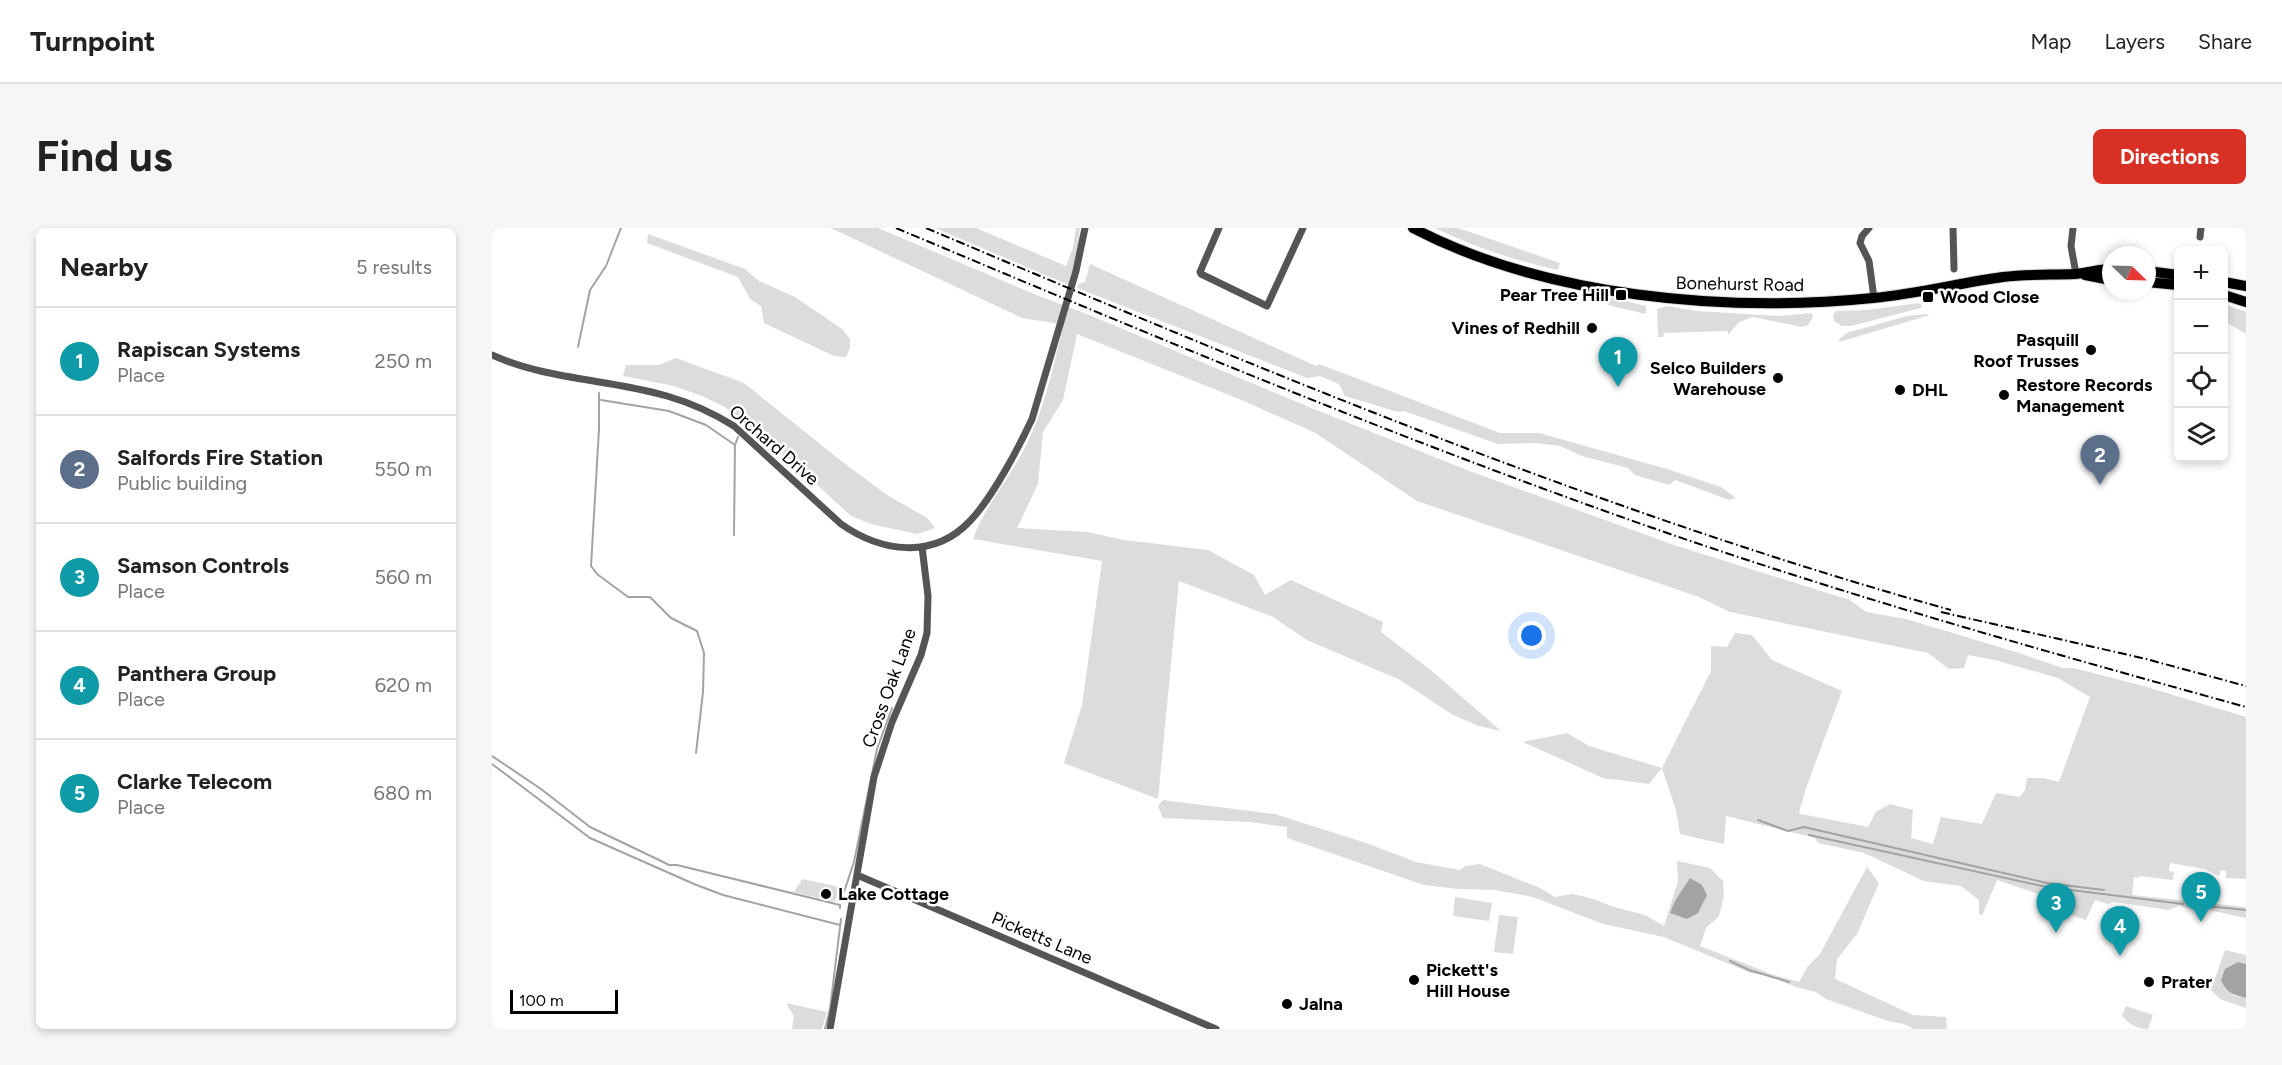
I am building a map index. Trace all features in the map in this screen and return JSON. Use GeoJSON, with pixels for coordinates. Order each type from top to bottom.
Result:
{"type":"FeatureCollection","features":[{"type":"Feature","properties":{"kind":"main road","name":"Bonehurst Road"},"geometry":{"type":"LineString","coordinates":[[1413,228],[1510,267],[1565,281],[1664,299],[1701,302],[1792,303],[1874,298],[2004,277],[2102,270]]}},
{"type":"Feature","properties":{"kind":"main road"},"geometry":{"type":"LineString","coordinates":[[2156,272],[2174,274]]}},
{"type":"Feature","properties":{"kind":"main road","name":"Bonehurst Road"},"geometry":{"type":"LineString","coordinates":[[2076,273],[2102,278]]}},
{"type":"Feature","properties":{"kind":"main road"},"geometry":{"type":"LineString","coordinates":[[2156,283],[2174,285]]}},
{"type":"Feature","properties":{"kind":"main road"},"geometry":{"type":"LineString","coordinates":[[2228,283],[2246,286]]}},
{"type":"Feature","properties":{"kind":"main road"},"geometry":{"type":"LineString","coordinates":[[2228,297],[2246,302]]}},
{"type":"Feature","properties":{"kind":"street"},"geometry":{"type":"LineString","coordinates":[[922,547],[946,539],[969,523],[1023,439],[1032,419],[1076,271],[1085,228]]}},
{"type":"Feature","properties":{"kind":"street"},"geometry":{"type":"LineString","coordinates":[[1219,228],[1200,272],[1203,276],[1267,306],[1303,228]]}},
{"type":"Feature","properties":{"kind":"street"},"geometry":{"type":"LineString","coordinates":[[1869,228],[1862,236],[1860,243],[1869,261],[1874,298]]}},
{"type":"Feature","properties":{"kind":"street"},"geometry":{"type":"LineString","coordinates":[[1953,228],[1954,268]]}},
{"type":"Feature","properties":{"kind":"street"},"geometry":{"type":"LineString","coordinates":[[2073,228],[2071,246],[2076,273]]}},
{"type":"Feature","properties":{"kind":"street"},"geometry":{"type":"LineString","coordinates":[[2200,237],[2201,228]]}},
{"type":"Feature","properties":{"kind":"street","name":"Orchard Drive"},"geometry":{"type":"LineString","coordinates":[[492,354],[509,363],[539,371],[666,395],[716,415],[734,426],[856,535],[874,543],[892,547],[922,547]]}},
{"type":"Feature","properties":{"kind":"street","name":"Cross Oak Lane"},"geometry":{"type":"LineString","coordinates":[[830,1029],[874,777],[882,749],[921,655],[927,633],[928,596],[922,547]]}},
{"type":"Feature","properties":{"kind":"street","name":"Picketts Lane"},"geometry":{"type":"LineString","coordinates":[[857,875],[1216,1029]]}},
{"type":"Feature","properties":{"kind":"shaded area"},"geometry":{"type":"Polygon","coordinates":[[[831,228],[878,228],[1309,407],[1472,472],[1677,546],[1850,600],[1866,612],[1906,619],[2063,668],[2074,668],[2140,685],[2246,717],[2246,879],[2226,878],[2226,871],[2221,870],[2219,876],[2205,869],[2170,863],[2169,871],[2174,872],[2173,880],[2134,877],[2132,895],[2246,907],[2246,918],[2205,909],[2204,911],[2179,906],[2168,910],[2115,902],[2108,904],[2095,900],[2086,920],[2048,907],[2051,895],[2043,892],[2041,895],[1997,880],[1982,916],[1979,913],[1979,900],[1961,886],[1924,881],[1864,853],[1818,843],[1815,838],[1726,816],[1724,844],[1680,834],[1676,810],[1662,768],[1711,671],[1711,646],[1727,647],[1735,633],[1752,635],[1772,660],[1842,691],[1799,812],[1868,827],[1876,812],[1890,804],[1913,810],[1911,838],[1933,844],[1941,817],[1982,824],[1996,793],[2020,797],[2025,790],[2027,778],[2043,778],[2059,782],[2090,697],[2058,678],[1995,660],[1968,655],[1964,668],[1949,669],[1928,653],[1730,612],[1699,597],[1417,501],[1314,432],[1239,399],[1077,334],[1063,400],[1043,432],[1038,484],[1017,528],[1087,532],[1124,540],[1208,550],[1254,575],[1265,595],[1291,580],[1383,622],[1381,632],[1433,672],[1501,731],[1479,726],[1453,715],[1400,680],[1307,640],[1273,617],[1179,581],[1158,799],[1064,763],[1082,705],[1102,561],[973,539],[989,506],[1029,440],[1046,393],[1063,327],[1054,323],[1022,318],[831,228]]]}},
{"type":"Feature","properties":{"kind":"shaded area"},"geometry":{"type":"Polygon","coordinates":[[[935,228],[976,228],[1066,266],[1073,248],[1076,228],[1080,228],[1077,255],[1069,285],[935,228]]]}},
{"type":"Feature","properties":{"kind":"shaded area"},"geometry":{"type":"Polygon","coordinates":[[[1435,228],[1458,228],[1560,263],[1558,270],[1495,253],[1435,228]]]}},
{"type":"Feature","properties":{"kind":"shaded area"},"geometry":{"type":"Polygon","coordinates":[[[648,234],[745,269],[759,281],[795,297],[842,329],[850,339],[850,348],[846,357],[834,356],[764,323],[761,306],[750,299],[738,277],[647,243],[648,234]]]}},
{"type":"Feature","properties":{"kind":"shaded area"},"geometry":{"type":"Polygon","coordinates":[[[1090,264],[1316,366],[1319,364],[1500,433],[1539,433],[1667,469],[1721,487],[1736,498],[1729,500],[1675,480],[1669,485],[1635,475],[1628,468],[1582,456],[1560,446],[1535,443],[1498,444],[1404,411],[1398,412],[1345,396],[1339,384],[1320,376],[1307,378],[1077,288],[1079,284],[1085,282],[1090,264]]]}},
{"type":"Feature","properties":{"kind":"shaded area"},"geometry":{"type":"Polygon","coordinates":[[[1589,292],[1646,306],[1646,314],[1608,305],[1607,301],[1586,296],[1589,292]]]}},
{"type":"Feature","properties":{"kind":"shaded area"},"geometry":{"type":"Polygon","coordinates":[[[1919,303],[1921,308],[1851,326],[1842,326],[1834,321],[1833,315],[1836,311],[1867,310],[1919,303]]]}},
{"type":"Feature","properties":{"kind":"shaded area"},"geometry":{"type":"Polygon","coordinates":[[[2228,305],[2246,312],[2246,334],[2228,323],[2228,305]]]}},
{"type":"Feature","properties":{"kind":"shaded area"},"geometry":{"type":"Polygon","coordinates":[[[1667,306],[1697,311],[1779,316],[1811,313],[1813,317],[1808,325],[1802,327],[1753,317],[1739,322],[1728,335],[1728,331],[1723,331],[1664,333],[1663,337],[1658,337],[1657,309],[1667,306]]]}},
{"type":"Feature","properties":{"kind":"shaded area"},"geometry":{"type":"Polygon","coordinates":[[[1930,315],[1839,342],[1846,333],[1907,316],[1930,315]]]}},
{"type":"Feature","properties":{"kind":"shaded area"},"geometry":{"type":"Polygon","coordinates":[[[676,358],[744,383],[840,460],[887,495],[927,518],[935,528],[917,534],[871,524],[851,516],[765,437],[725,407],[674,386],[623,376],[626,365],[659,365],[676,358]]]}},
{"type":"Feature","properties":{"kind":"shaded area"},"geometry":{"type":"Polygon","coordinates":[[[1567,733],[1589,746],[1662,768],[1649,784],[1603,778],[1523,742],[1567,733]]]}},
{"type":"Feature","properties":{"kind":"shaded area"},"geometry":{"type":"Polygon","coordinates":[[[1163,800],[1275,814],[1366,843],[1416,862],[1460,870],[1465,866],[1480,864],[1540,888],[1555,897],[1572,894],[1590,898],[1645,915],[1664,926],[1678,881],[1677,861],[1710,868],[1723,881],[1724,896],[1719,916],[1706,928],[1700,946],[1771,974],[1799,982],[1808,966],[1820,954],[1867,867],[1879,883],[1857,934],[1837,959],[1835,979],[1913,1015],[1946,1017],[1947,1029],[1914,1029],[1904,1024],[1888,1021],[1826,999],[1816,992],[1796,987],[1770,976],[1751,973],[1664,937],[1603,924],[1533,897],[1495,890],[1424,885],[1287,838],[1287,827],[1250,822],[1163,818],[1158,806],[1163,800]]]}},
{"type":"Feature","properties":{"kind":"shaded area"},"geometry":{"type":"Polygon","coordinates":[[[1690,878],[1702,885],[1707,895],[1698,913],[1687,919],[1670,913],[1690,878]]]}},
{"type":"Feature","properties":{"kind":"shaded area"},"geometry":{"type":"Polygon","coordinates":[[[802,879],[840,887],[835,902],[794,892],[802,879]]]}},
{"type":"Feature","properties":{"kind":"shaded area"},"geometry":{"type":"Polygon","coordinates":[[[1455,897],[1492,903],[1489,921],[1453,916],[1455,897]]]}},
{"type":"Feature","properties":{"kind":"shaded area"},"geometry":{"type":"Polygon","coordinates":[[[1499,915],[1518,917],[1513,954],[1494,952],[1499,915]]]}},
{"type":"Feature","properties":{"kind":"shaded area"},"geometry":{"type":"Polygon","coordinates":[[[2225,950],[2246,955],[2246,964],[2238,962],[2233,995],[2246,998],[2246,1008],[2220,999],[2211,990],[2225,950]]]}},
{"type":"Feature","properties":{"kind":"shaded area"},"geometry":{"type":"Polygon","coordinates":[[[2238,962],[2246,964],[2246,998],[2230,992],[2221,980],[2225,969],[2238,962]]]}},
{"type":"Feature","properties":{"kind":"shaded area"},"geometry":{"type":"Polygon","coordinates":[[[786,1003],[827,1012],[822,1029],[792,1029],[794,1016],[786,1003]]]}},
{"type":"Feature","properties":{"kind":"shaded area"},"geometry":{"type":"Polygon","coordinates":[[[2126,1006],[2153,1015],[2148,1029],[2134,1026],[2122,1016],[2126,1006]]]}},
{"type":"Feature","properties":{"kind":"waterway"},"geometry":{"type":"LineString","coordinates":[[578,347],[590,290],[606,266],[621,228]]}},
{"type":"Feature","properties":{"kind":"waterway"},"geometry":{"type":"LineString","coordinates":[[599,393],[591,566],[597,574],[628,597],[650,597],[671,618],[697,631],[704,653],[703,692],[696,753]]}},
{"type":"Feature","properties":{"kind":"waterway"},"geometry":{"type":"LineString","coordinates":[[601,400],[669,411],[706,425],[735,445],[734,535]]}},
{"type":"Feature","properties":{"kind":"waterway"},"geometry":{"type":"LineString","coordinates":[[743,422],[773,450]]}},
{"type":"Feature","properties":{"kind":"waterway"},"geometry":{"type":"LineString","coordinates":[[735,445],[738,437]]}},
{"type":"Feature","properties":{"kind":"waterway"},"geometry":{"type":"LineString","coordinates":[[844,892],[854,862],[877,749],[892,708]]}},
{"type":"Feature","properties":{"kind":"waterway"},"geometry":{"type":"LineString","coordinates":[[492,756],[541,789],[590,827],[669,865],[677,865],[840,905],[840,908]]}},
{"type":"Feature","properties":{"kind":"waterway"},"geometry":{"type":"LineString","coordinates":[[492,764],[590,838],[723,895],[840,925]]}},
{"type":"Feature","properties":{"kind":"waterway"},"geometry":{"type":"LineString","coordinates":[[1758,820],[1788,831],[1804,827],[2047,883],[2104,890]]}},
{"type":"Feature","properties":{"kind":"waterway"},"geometry":{"type":"LineString","coordinates":[[1809,835],[2047,887],[2183,904]]}},
{"type":"Feature","properties":{"kind":"waterway"},"geometry":{"type":"LineString","coordinates":[[2196,905],[2246,910]]}},
{"type":"Feature","properties":{"kind":"waterway"},"geometry":{"type":"LineString","coordinates":[[825,1029],[830,1009],[841,919]]}},
{"type":"Feature","properties":{"kind":"waterway"},"geometry":{"type":"LineString","coordinates":[[1730,961],[1749,970],[1789,982]]}},
{"type":"Feature","properties":{"kind":"railway"},"geometry":{"type":"LineString","coordinates":[[896,228],[1282,388],[1477,464],[1673,535],[1887,604],[2246,707]]}},
{"type":"Feature","properties":{"kind":"railway"},"geometry":{"type":"LineString","coordinates":[[926,228],[1178,334],[1432,436],[1690,529],[1820,572],[1951,610]]}},
{"type":"Feature","properties":{"kind":"railway"},"geometry":{"type":"LineString","coordinates":[[1941,612],[2146,659],[2246,686]]}},
{"type":"Feature","properties":{"kind":"place","name":"Pear Tree Hill"},"geometry":{"type":"Point","coordinates":[1621,295]}},
{"type":"Feature","properties":{"kind":"place","name":"Wood Close"},"geometry":{"type":"Point","coordinates":[1928,297]}},
{"type":"Feature","properties":{"kind":"place","name":"Vines of Redhill"},"geometry":{"type":"Point","coordinates":[1592,328]}},
{"type":"Feature","properties":{"kind":"place","name":"Pasquill Roof Trusses"},"geometry":{"type":"Point","coordinates":[2091,350]}},
{"type":"Feature","properties":{"kind":"place","name":"Selco Builders Warehouse"},"geometry":{"type":"Point","coordinates":[1778,378]}},
{"type":"Feature","properties":{"kind":"place","name":"Rapiscan Systems"},"geometry":{"type":"Point","coordinates":[1618,387]}},
{"type":"Feature","properties":{"kind":"place","name":"DHL"},"geometry":{"type":"Point","coordinates":[1900,390]}},
{"type":"Feature","properties":{"kind":"place","name":"Restore Records Management"},"geometry":{"type":"Point","coordinates":[2004,395]}},
{"type":"Feature","properties":{"kind":"place","name":"Salfords Fire Station"},"geometry":{"type":"Point","coordinates":[2100,485]}},
{"type":"Feature","properties":{"kind":"place","name":"Lake Cottage"},"geometry":{"type":"Point","coordinates":[826,894]}},
{"type":"Feature","properties":{"kind":"place","name":"Clarke Telecom"},"geometry":{"type":"Point","coordinates":[2201,922]}},
{"type":"Feature","properties":{"kind":"place","name":"Samson Controls"},"geometry":{"type":"Point","coordinates":[2056,933]}},
{"type":"Feature","properties":{"kind":"place","name":"Panthera Group"},"geometry":{"type":"Point","coordinates":[2120,956]}},
{"type":"Feature","properties":{"kind":"place","name":"Pickett's Hill House"},"geometry":{"type":"Point","coordinates":[1414,980]}},
{"type":"Feature","properties":{"kind":"place","name":"Prater"},"geometry":{"type":"Point","coordinates":[2149,982]}},
{"type":"Feature","properties":{"kind":"place","name":"Jalna"},"geometry":{"type":"Point","coordinates":[1287,1004]}}]}
